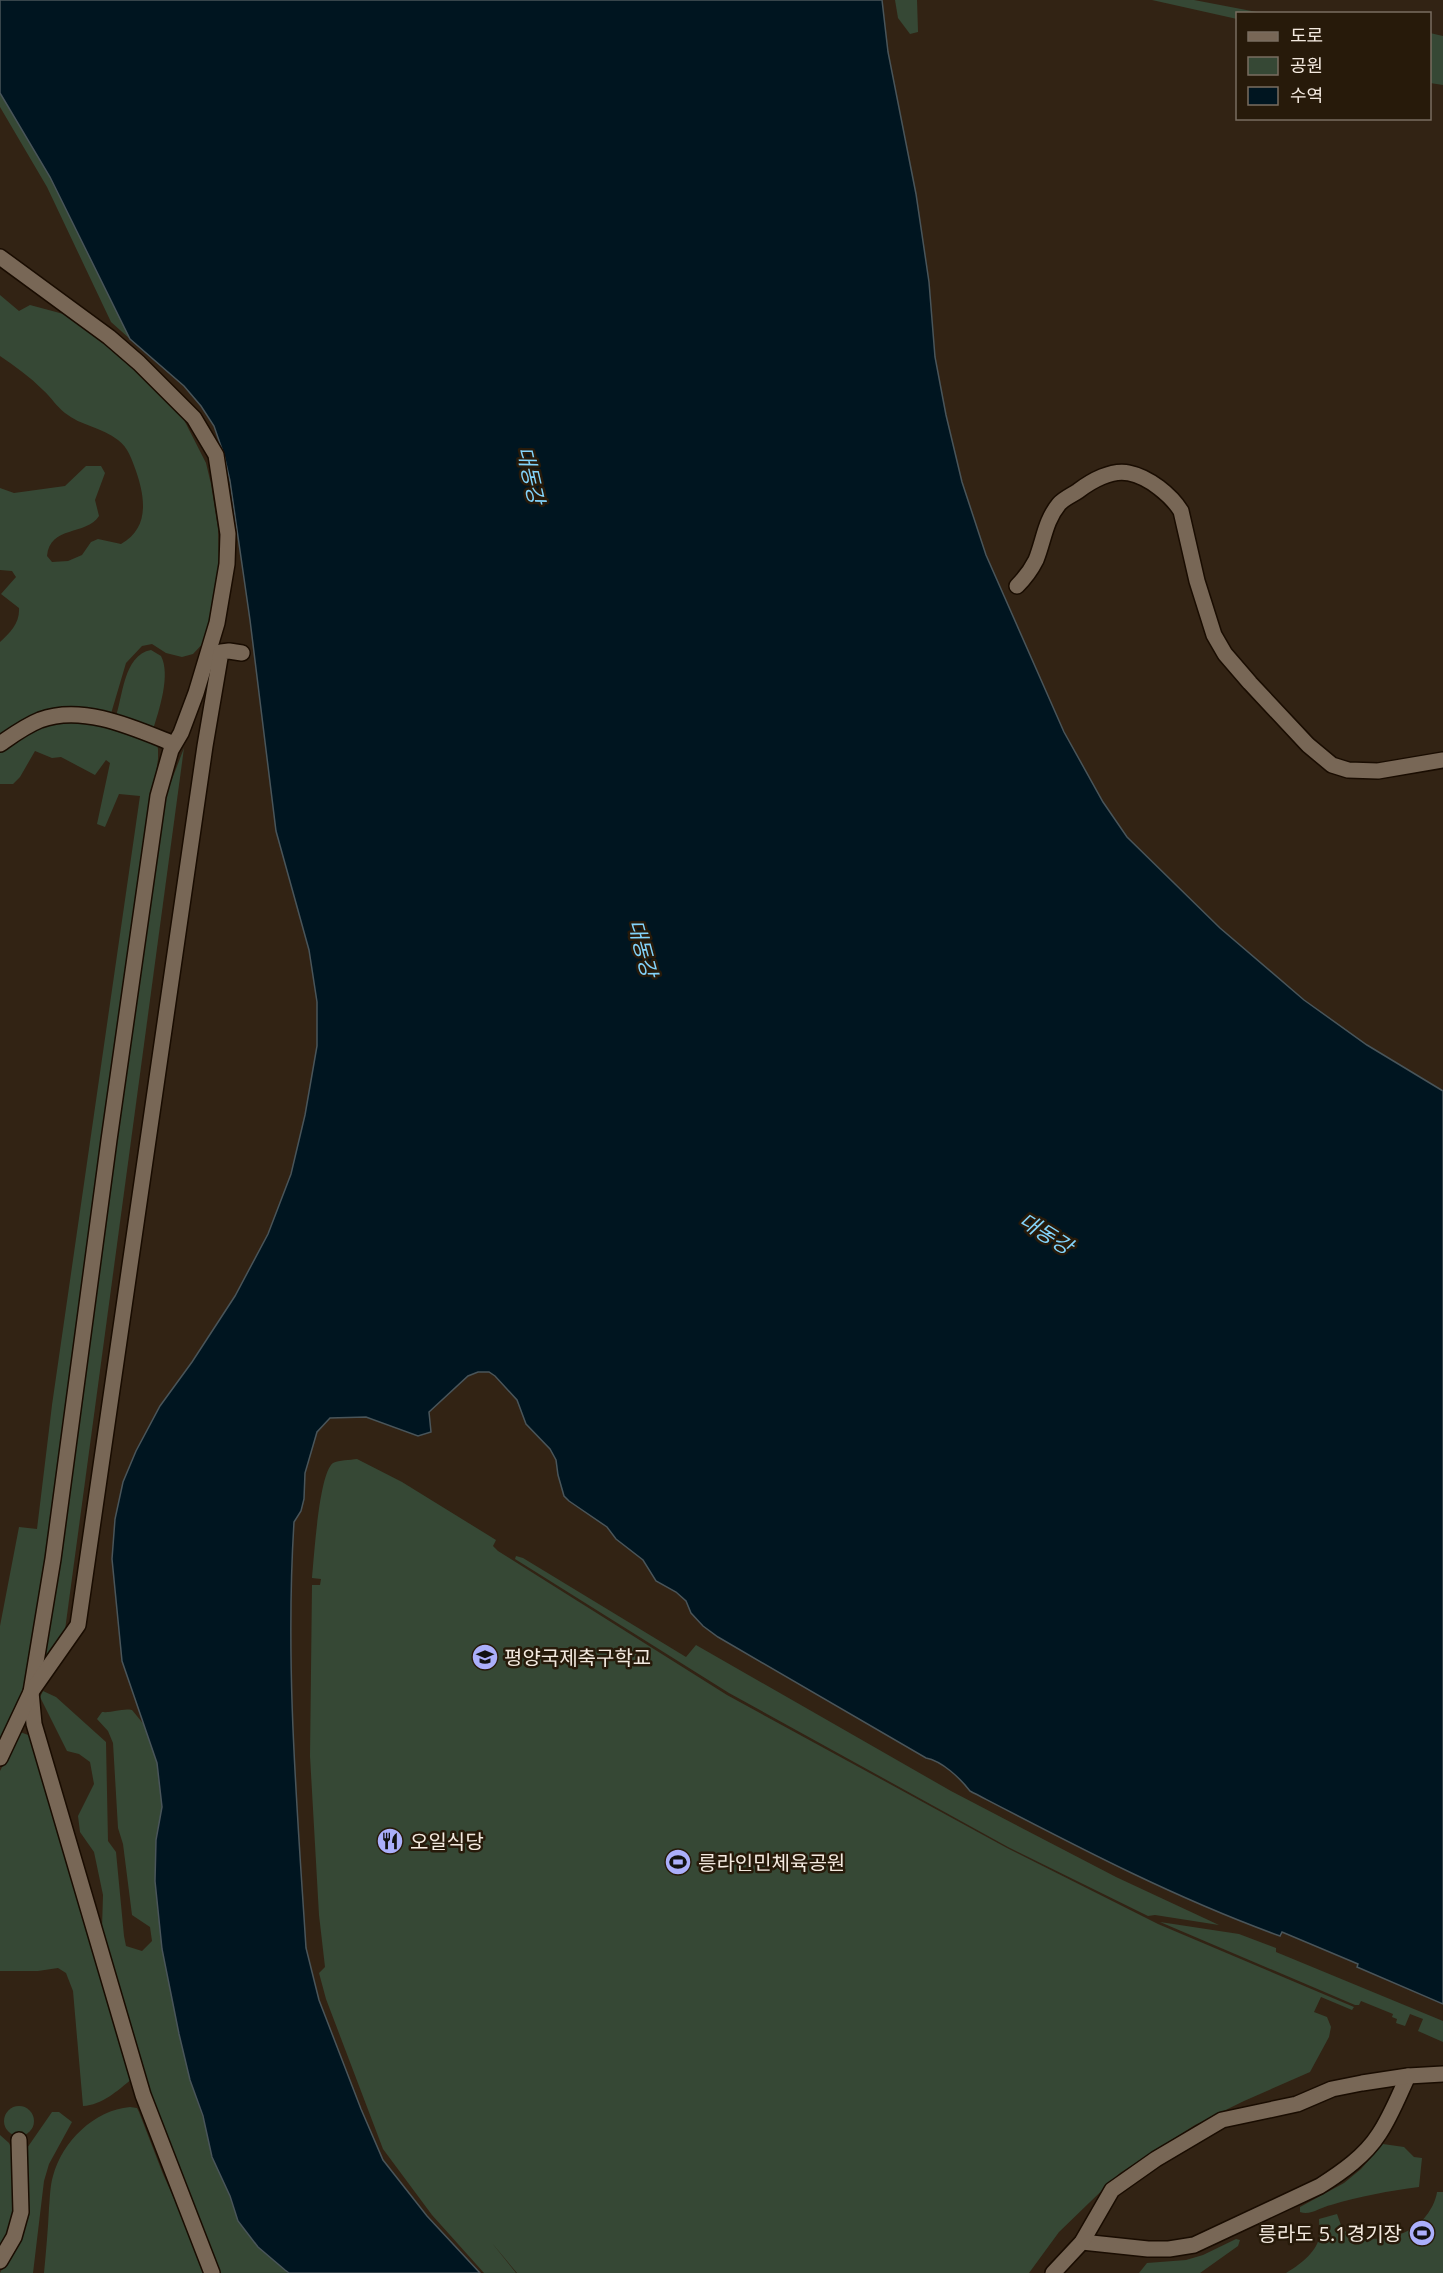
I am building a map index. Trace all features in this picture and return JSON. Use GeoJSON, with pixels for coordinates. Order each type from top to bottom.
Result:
{"type":"FeatureCollection","features":[{"type":"Feature","properties":{"kind":"street"},"geometry":{"type":"LineString","coordinates":[[0,257],[109,337],[140,363],[194,418],[216,455],[228,534],[227,564],[217,623],[196,693],[174,744],[158,796],[108,1140],[53,1559],[31,1692],[34,1724],[123,2032],[143,2095],[212,2273]]}},
{"type":"Feature","properties":{"kind":"street"},"geometry":{"type":"LineString","coordinates":[[1017,586],[1032,567],[1046,525],[1060,502],[1091,481],[1110,475],[1129,473],[1167,494],[1181,511],[1197,581],[1214,635],[1225,654],[1308,745],[1332,765],[1348,770],[1378,771],[1443,760]]}},
{"type":"Feature","properties":{"kind":"street"},"geometry":{"type":"LineString","coordinates":[[0,1758],[31,1692],[78,1625],[205,746],[221,652],[242,653]]}},
{"type":"Feature","properties":{"kind":"street"},"geometry":{"type":"LineString","coordinates":[[0,744],[18,731],[42,719],[76,715],[135,728],[174,744]]}},
{"type":"Feature","properties":{"kind":"street"},"geometry":{"type":"LineString","coordinates":[[1053,2273],[1082,2242],[1112,2190],[1156,2159],[1222,2120],[1297,2104],[1332,2090],[1408,2076],[1443,2074]]}},
{"type":"Feature","properties":{"kind":"street"},"geometry":{"type":"LineString","coordinates":[[1082,2242],[1148,2249],[1169,2249],[1194,2245],[1320,2186],[1339,2174],[1366,2150],[1379,2134],[1408,2076]]}},
{"type":"Feature","properties":{"kind":"street"},"geometry":{"type":"LineString","coordinates":[[0,2261],[14,2236],[21,2212],[19,2140]]}},
{"type":"Feature","properties":{"kind":"green space"},"geometry":{"type":"Polygon","coordinates":[[[895,0],[917,0],[918,32],[910,34],[898,18],[895,0]]]}},
{"type":"Feature","properties":{"kind":"green space"},"geometry":{"type":"Polygon","coordinates":[[[1152,0],[1194,0],[1257,12],[1236,12],[1236,19],[1152,0]]]}},
{"type":"Feature","properties":{"kind":"green space"},"geometry":{"type":"Polygon","coordinates":[[[1431,33],[1443,36],[1443,85],[1431,83],[1431,33]]]}},
{"type":"Feature","properties":{"kind":"green space"},"geometry":{"type":"Polygon","coordinates":[[[0,93],[50,177],[130,339],[111,322],[47,187],[0,107],[0,93]]]}},
{"type":"Feature","properties":{"kind":"green space"},"geometry":{"type":"Polygon","coordinates":[[[0,295],[19,311],[30,305],[71,316],[133,364],[180,412],[206,463],[218,529],[219,573],[207,639],[193,654],[182,657],[166,653],[152,644],[142,646],[126,663],[110,717],[73,710],[0,740],[0,642],[16,623],[19,608],[1,594],[16,577],[12,571],[0,570],[0,488],[14,493],[65,486],[86,466],[101,466],[105,473],[95,500],[99,516],[86,526],[55,539],[47,556],[52,562],[68,561],[82,555],[91,542],[98,539],[121,544],[137,530],[141,521],[143,501],[139,481],[124,446],[105,432],[65,413],[33,381],[0,356],[0,295]]]}},
{"type":"Feature","properties":{"kind":"green space"},"geometry":{"type":"Polygon","coordinates":[[[151,650],[161,656],[165,673],[163,693],[153,730],[115,719],[129,668],[142,654],[151,650]]]}},
{"type":"Feature","properties":{"kind":"green space"},"geometry":{"type":"Polygon","coordinates":[[[60,719],[105,725],[156,741],[158,759],[48,1559],[25,1690],[0,1741],[0,1626],[19,1527],[37,1529],[52,1405],[140,796],[119,794],[105,827],[97,824],[110,763],[106,760],[95,775],[61,757],[52,758],[35,751],[20,777],[13,784],[0,784],[0,751],[24,734],[60,719]]]}},
{"type":"Feature","properties":{"kind":"green space"},"geometry":{"type":"Polygon","coordinates":[[[184,748],[65,1630],[45,1663],[41,1662],[164,800],[184,748]]]}},
{"type":"Feature","properties":{"kind":"green space","name":"릉라인민체육공원"},"geometry":{"type":"Polygon","coordinates":[[[357,1459],[402,1482],[496,1540],[493,1546],[498,1551],[727,1695],[1007,1848],[1158,1924],[1354,2007],[1352,2010],[1321,1997],[1314,2012],[1327,2017],[1331,2027],[1329,2037],[1310,2072],[1195,2125],[1120,2173],[1059,2232],[1029,2273],[517,2273],[492,2243],[516,2273],[484,2273],[432,2215],[383,2149],[326,1999],[319,1973],[325,1967],[319,1915],[310,1756],[312,1585],[320,1585],[321,1579],[312,1578],[318,1517],[328,1470],[335,1462],[357,1459]]]}},
{"type":"Feature","properties":{"kind":"green space"},"geometry":{"type":"Polygon","coordinates":[[[516,1556],[523,1558],[686,1657],[696,1645],[951,1791],[1116,1877],[1219,1925],[1155,1915],[1148,1916],[1008,1847],[729,1693],[515,1559],[516,1556]]]}},
{"type":"Feature","properties":{"kind":"green space"},"geometry":{"type":"Polygon","coordinates":[[[43,1691],[56,1697],[106,1742],[108,1841],[116,1852],[124,1936],[126,1946],[142,1951],[152,1941],[150,1927],[132,1915],[123,1844],[118,1828],[113,1743],[108,1731],[97,1719],[102,1712],[132,1710],[146,1727],[157,1763],[162,1807],[156,1840],[155,1881],[162,1949],[190,2080],[238,2221],[258,2247],[289,2273],[220,2273],[148,2093],[102,1928],[103,1895],[94,1852],[80,1832],[78,1816],[94,1784],[90,1762],[79,1754],[67,1751],[40,1697],[43,1691]]]}},
{"type":"Feature","properties":{"kind":"green space"},"geometry":{"type":"Polygon","coordinates":[[[20,1732],[31,1736],[132,2079],[109,2097],[90,2105],[83,2106],[73,1991],[66,1973],[58,1968],[38,1971],[0,1971],[0,1771],[20,1732]]]}},
{"type":"Feature","properties":{"kind":"green space"},"geometry":{"type":"Polygon","coordinates":[[[1160,1922],[1239,1934],[1276,1948],[1276,1952],[1443,2021],[1443,2042],[1418,2031],[1423,2019],[1410,2014],[1405,2026],[1396,2023],[1397,2019],[1392,2017],[1393,2014],[1361,2001],[1359,2005],[1355,2005],[1160,1922]]]}},
{"type":"Feature","properties":{"kind":"green space"},"geometry":{"type":"Polygon","coordinates":[[[19,2106],[25,2107],[33,2115],[33,2127],[25,2135],[19,2136],[13,2135],[5,2127],[4,2121],[5,2115],[13,2107],[19,2106]]]}},
{"type":"Feature","properties":{"kind":"green space"},"geometry":{"type":"Polygon","coordinates":[[[137,2108],[139,2112],[163,2174],[207,2273],[44,2273],[51,2188],[57,2163],[72,2140],[92,2121],[117,2109],[137,2108]]]}},
{"type":"Feature","properties":{"kind":"green space"},"geometry":{"type":"Polygon","coordinates":[[[52,2112],[59,2112],[72,2122],[49,2164],[44,2181],[33,2273],[0,2273],[18,2239],[25,2151],[52,2112]]]}},
{"type":"Feature","properties":{"kind":"green space"},"geometry":{"type":"Polygon","coordinates":[[[0,2135],[9,2143],[14,2154],[13,2222],[0,2249],[0,2135]]]}},
{"type":"Feature","properties":{"kind":"green space"},"geometry":{"type":"Polygon","coordinates":[[[1383,2144],[1404,2147],[1414,2157],[1422,2158],[1419,2187],[1364,2196],[1312,2212],[1300,2212],[1300,2207],[1344,2183],[1361,2169],[1383,2144]]]}},
{"type":"Feature","properties":{"kind":"green space","name":"릉라도 5.1경기장"},"geometry":{"type":"Polygon","coordinates":[[[1437,2192],[1443,2192],[1443,2273],[1286,2273],[1301,2263],[1314,2249],[1319,2238],[1319,2219],[1337,2214],[1345,2231],[1359,2238],[1378,2239],[1396,2235],[1416,2226],[1424,2218],[1437,2192]]]}},
{"type":"Feature","properties":{"kind":"green space"},"geometry":{"type":"Polygon","coordinates":[[[1236,2239],[1240,2240],[1238,2246],[1200,2273],[1139,2273],[1147,2263],[1186,2260],[1203,2255],[1236,2239]]]}},
{"type":"Feature","properties":{"kind":"water","name":"대동강"},"geometry":{"type":"Polygon","coordinates":[[[0,0],[882,0],[888,52],[916,194],[929,282],[935,357],[962,482],[986,555],[1064,732],[1103,802],[1127,837],[1220,928],[1304,1000],[1367,1045],[1443,1091],[1443,2004],[1357,1967],[1358,1964],[1282,1932],[1280,1936],[1200,1904],[1084,1850],[970,1791],[944,1766],[926,1758],[718,1637],[691,1613],[686,1601],[676,1592],[656,1581],[643,1560],[616,1539],[607,1527],[564,1496],[556,1460],[550,1449],[526,1424],[517,1400],[495,1376],[489,1372],[478,1372],[468,1376],[429,1412],[431,1432],[418,1436],[366,1417],[330,1418],[317,1432],[305,1473],[301,1511],[294,1522],[291,1682],[306,1948],[319,2000],[383,2160],[427,2216],[480,2273],[289,2273],[258,2247],[238,2221],[230,2196],[212,2157],[203,2116],[190,2080],[162,1949],[155,1881],[156,1840],[162,1807],[157,1763],[122,1661],[112,1559],[115,1519],[123,1482],[136,1451],[160,1406],[235,1296],[268,1234],[291,1174],[305,1115],[317,1046],[317,1002],[309,950],[276,831],[250,620],[230,481],[224,455],[214,426],[201,406],[184,386],[130,339],[50,177],[0,93],[0,0]]]}},
{"type":"Feature","properties":{"kind":"place","name":"평양국제축구학교"},"geometry":{"type":"Point","coordinates":[485,1657]}},
{"type":"Feature","properties":{"kind":"place","name":"오일식당"},"geometry":{"type":"Point","coordinates":[390,1841]}},
{"type":"Feature","properties":{"kind":"place","name":"릉라인민체육공원"},"geometry":{"type":"Point","coordinates":[678,1862]}},
{"type":"Feature","properties":{"kind":"place","name":"릉라도 5.1경기장"},"geometry":{"type":"Point","coordinates":[1422,2233]}}]}
